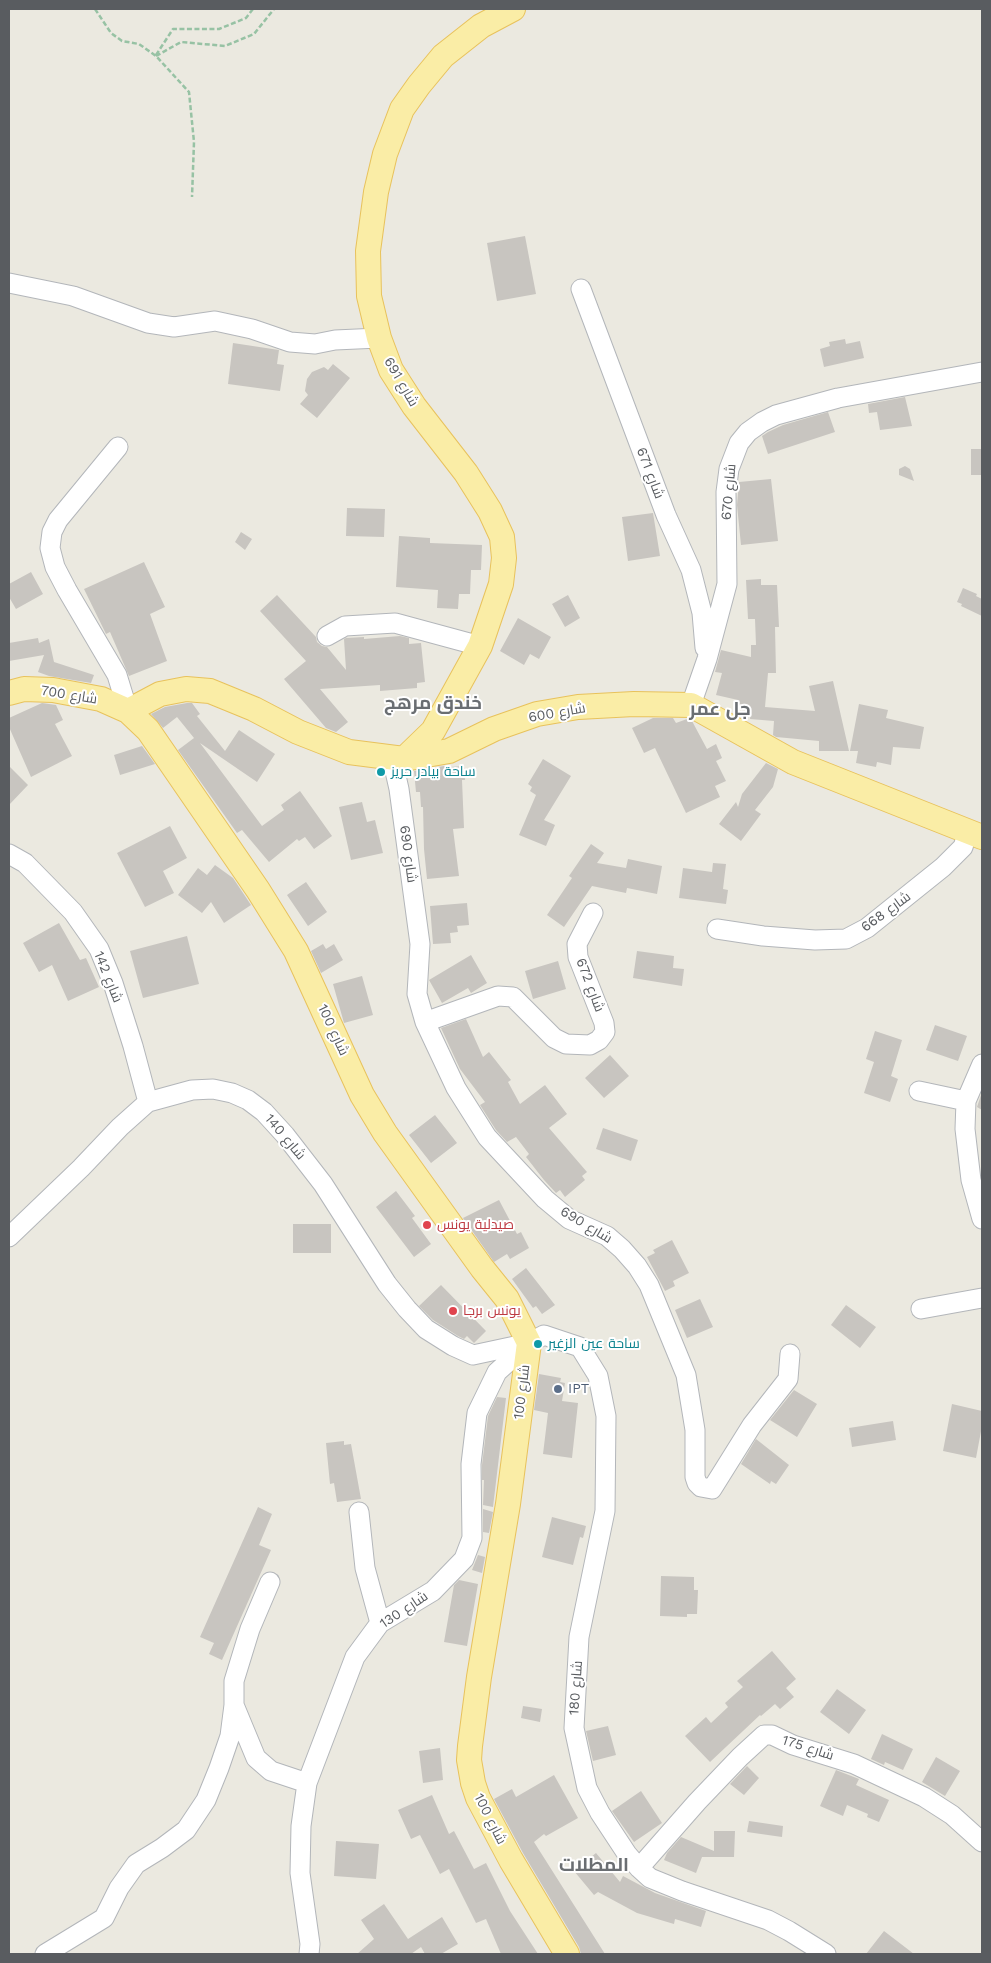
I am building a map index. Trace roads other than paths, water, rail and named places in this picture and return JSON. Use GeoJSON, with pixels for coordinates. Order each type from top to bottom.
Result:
{"type":"FeatureCollection","features":[{"type":"Feature","properties":{"kind":"main road","name":"شارع 691"},"geometry":{"type":"LineString","coordinates":[[398,759],[433,731],[480,646],[501,584],[504,558],[502,538],[490,510],[466,473],[414,406],[391,370],[379,338],[369,296],[368,251],[376,192],[385,154],[402,109],[444,56],[482,26],[513,9]]}},
{"type":"Feature","properties":{"kind":"main road","name":"شارع 700"},"geometry":{"type":"LineString","coordinates":[[9,693],[24,689],[76,693],[101,699],[128,711]]}},
{"type":"Feature","properties":{"kind":"main road","name":"شارع 600"},"geometry":{"type":"LineString","coordinates":[[128,711],[160,694],[186,689],[210,691],[254,709],[298,732],[349,752],[398,759],[422,757],[449,751],[494,729],[537,714],[578,707],[634,704],[691,705],[793,762],[975,834]]}},
{"type":"Feature","properties":{"kind":"main road","name":"شارع 100"},"geometry":{"type":"LineString","coordinates":[[128,711],[148,730],[170,760],[258,890],[296,951],[362,1095],[385,1133],[482,1268],[507,1299],[529,1343],[508,1504],[479,1677],[469,1760],[478,1798],[511,1860],[567,1954]]}},
{"type":"Feature","properties":{"kind":"street"},"geometry":{"type":"LineString","coordinates":[[9,283],[72,296],[148,324],[174,327],[215,321],[252,329],[290,342],[315,344],[335,340],[379,338]]}},
{"type":"Feature","properties":{"kind":"street","name":"شارع 671"},"geometry":{"type":"LineString","coordinates":[[581,290],[666,515],[690,570],[702,613],[703,640],[707,659]]}},
{"type":"Feature","properties":{"kind":"street","name":"شارع 670"},"geometry":{"type":"LineString","coordinates":[[691,705],[707,659],[727,584],[726,492],[729,469],[739,443],[748,432],[776,415],[838,398],[982,372]]}},
{"type":"Feature","properties":{"kind":"street"},"geometry":{"type":"LineString","coordinates":[[118,447],[58,520],[52,532],[50,548],[55,567],[67,590],[117,675],[128,711]]}},
{"type":"Feature","properties":{"kind":"street"},"geometry":{"type":"LineString","coordinates":[[327,636],[345,626],[395,623],[480,646]]}},
{"type":"Feature","properties":{"kind":"street","name":"شارع 690"},"geometry":{"type":"LineString","coordinates":[[398,759],[399,789],[420,944],[417,994],[425,1022],[456,1088],[487,1137],[545,1199],[570,1219],[606,1236],[622,1249],[649,1284],[686,1375],[695,1430],[695,1477],[701,1487],[712,1489],[752,1425],[788,1379],[790,1354]]}},
{"type":"Feature","properties":{"kind":"street","name":"شارع 668"},"geometry":{"type":"LineString","coordinates":[[717,929],[763,936],[815,940],[846,939],[867,928],[944,867],[975,834]]}},
{"type":"Feature","properties":{"kind":"street","name":"شارع 142"},"geometry":{"type":"LineString","coordinates":[[9,854],[25,863],[73,912],[99,949],[119,1001],[148,1102]]}},
{"type":"Feature","properties":{"kind":"street","name":"شارع 672"},"geometry":{"type":"LineString","coordinates":[[425,1022],[498,996],[513,997],[554,1038],[566,1044],[590,1045],[599,1040],[605,1032],[604,1023],[578,957],[577,944],[593,914]]}},
{"type":"Feature","properties":{"kind":"street"},"geometry":{"type":"LineString","coordinates":[[982,1064],[966,1102],[965,1129],[977,1180],[982,1219]]}},
{"type":"Feature","properties":{"kind":"street","name":"شارع 140"},"geometry":{"type":"LineString","coordinates":[[9,1237],[81,1168],[120,1127],[148,1102],[192,1090],[213,1089],[232,1093],[248,1100],[264,1112],[285,1134],[323,1184],[387,1284],[426,1329],[453,1346],[474,1355],[529,1343]]}},
{"type":"Feature","properties":{"kind":"street"},"geometry":{"type":"LineString","coordinates":[[919,1091],[966,1102]]}},
{"type":"Feature","properties":{"kind":"street"},"geometry":{"type":"LineString","coordinates":[[921,1309],[982,1298]]}},
{"type":"Feature","properties":{"kind":"street","name":"شارع 180"},"geometry":{"type":"LineString","coordinates":[[529,1343],[544,1335],[580,1347],[598,1376],[606,1416],[605,1511],[580,1637],[574,1728],[590,1794],[627,1854],[639,1868],[657,1882],[768,1920],[826,1954]]}},
{"type":"Feature","properties":{"kind":"street","name":"شارع 130"},"geometry":{"type":"LineString","coordinates":[[312,1951],[300,1873],[301,1826],[307,1783],[355,1658],[380,1623],[433,1591],[464,1559],[472,1538],[471,1464],[477,1414],[497,1372],[529,1343]]}},
{"type":"Feature","properties":{"kind":"street"},"geometry":{"type":"LineString","coordinates":[[359,1512],[365,1568],[380,1623]]}},
{"type":"Feature","properties":{"kind":"street"},"geometry":{"type":"LineString","coordinates":[[45,1954],[104,1918],[119,1888],[136,1864],[186,1830],[206,1800],[230,1736],[234,1705],[234,1681],[250,1630],[270,1582]]}},
{"type":"Feature","properties":{"kind":"street"},"geometry":{"type":"LineString","coordinates":[[234,1705],[256,1758],[271,1771],[307,1783]]}},
{"type":"Feature","properties":{"kind":"street","name":"شارع 175"},"geometry":{"type":"LineString","coordinates":[[639,1868],[697,1802],[764,1735],[772,1735],[793,1745],[854,1764],[924,1797],[952,1815],[982,1842]]}},
{"type":"Feature","properties":{"kind":"place","name":"ساحة بيادر حريز"},"geometry":{"type":"Point","coordinates":[381,772]}},
{"type":"Feature","properties":{"kind":"place","name":"صيدلية يونس"},"geometry":{"type":"Point","coordinates":[427,1225]}},
{"type":"Feature","properties":{"kind":"place","name":"يونس برجا"},"geometry":{"type":"Point","coordinates":[453,1311]}},
{"type":"Feature","properties":{"kind":"place","name":"ساحة عين الزغير"},"geometry":{"type":"Point","coordinates":[538,1344]}},
{"type":"Feature","properties":{"kind":"place","name":"IPT"},"geometry":{"type":"Point","coordinates":[558,1389]}},
{"type":"Feature","properties":{"kind":"district","name":"خندق مرهج"},"geometry":{"type":"Point","coordinates":[433,703]}},
{"type":"Feature","properties":{"kind":"district","name":"جل عمر"},"geometry":{"type":"Point","coordinates":[720,709]}},
{"type":"Feature","properties":{"kind":"district","name":"المطلات"},"geometry":{"type":"Point","coordinates":[594,1865]}}]}
